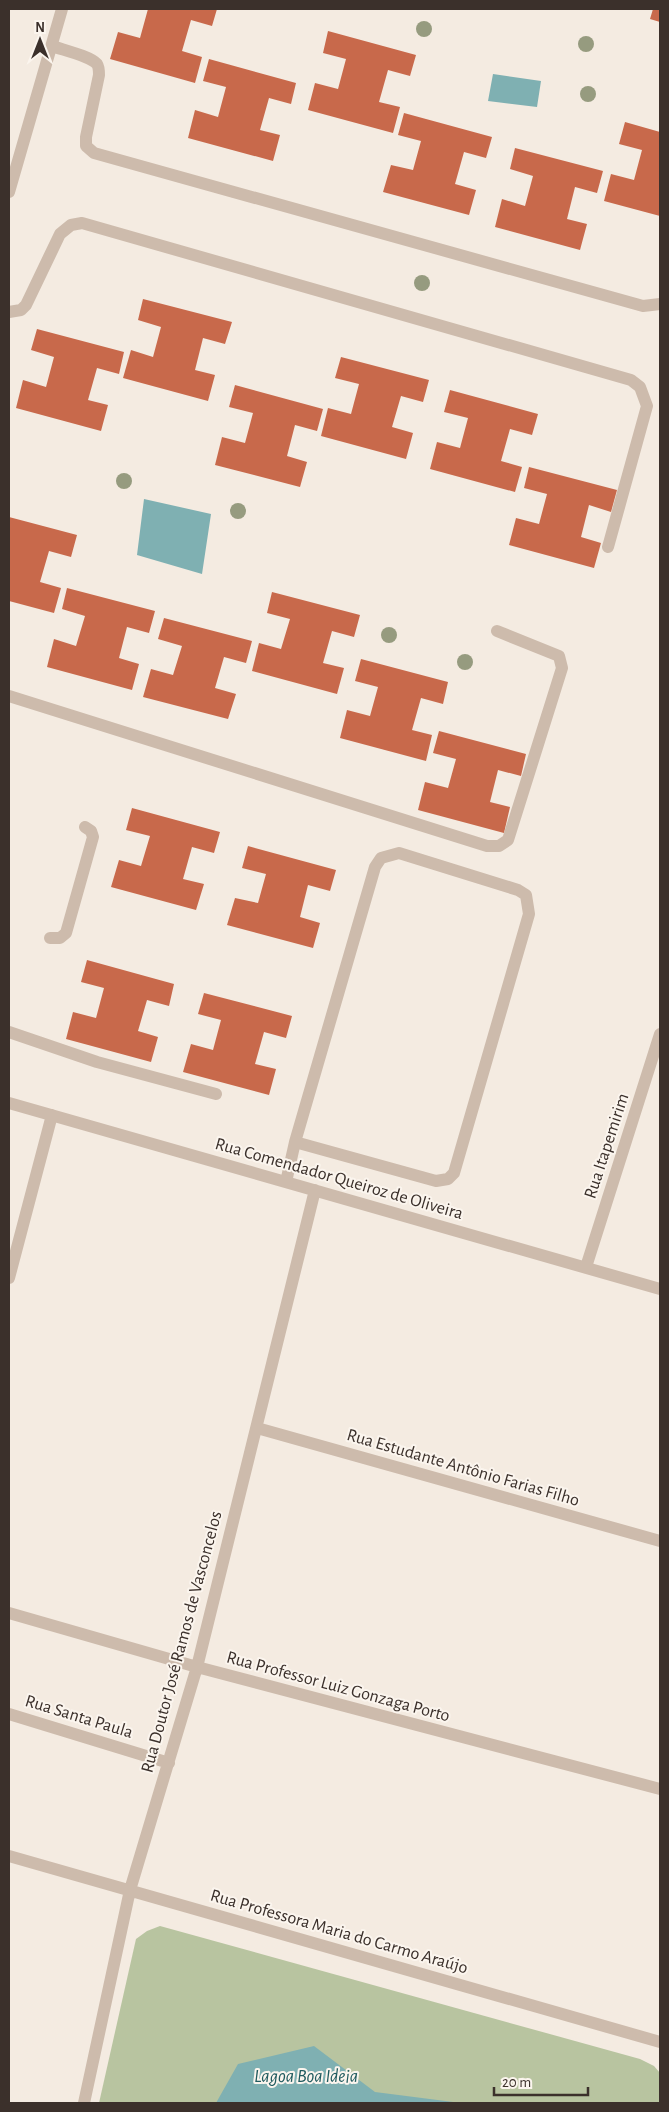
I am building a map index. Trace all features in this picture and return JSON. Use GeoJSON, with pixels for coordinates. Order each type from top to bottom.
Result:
{"type":"FeatureCollection","features":[{"type":"Feature","properties":{"kind":"street"},"geometry":{"type":"LineString","coordinates":[[9,192],[62,9]]}},
{"type":"Feature","properties":{"kind":"street"},"geometry":{"type":"LineString","coordinates":[[52,46],[84,57],[99,68],[86,137],[86,146],[94,153],[643,306],[660,304]]}},
{"type":"Feature","properties":{"kind":"street"},"geometry":{"type":"LineString","coordinates":[[9,312],[21,310],[26,305],[60,234],[71,225],[82,223],[631,380],[640,387],[647,406],[608,547]]}},
{"type":"Feature","properties":{"kind":"street"},"geometry":{"type":"LineString","coordinates":[[9,696],[486,846],[499,846],[508,840],[562,668],[559,656],[497,630]]}},
{"type":"Feature","properties":{"kind":"street"},"geometry":{"type":"LineString","coordinates":[[50,938],[60,938],[66,934],[94,837],[91,831],[85,827]]}},
{"type":"Feature","properties":{"kind":"street"},"geometry":{"type":"LineString","coordinates":[[286,1182],[295,1142],[375,867],[381,858],[399,853],[518,890],[526,895],[529,914],[454,1173],[448,1179],[436,1180],[295,1142]]}},
{"type":"Feature","properties":{"kind":"street"},"geometry":{"type":"LineString","coordinates":[[9,1032],[96,1062],[216,1094]]}},
{"type":"Feature","properties":{"kind":"street","name":"Rua Itapemirim"},"geometry":{"type":"LineString","coordinates":[[586,1267],[660,1034]]}},
{"type":"Feature","properties":{"kind":"street","name":"Rua Comendador Queiroz de Oliveira"},"geometry":{"type":"LineString","coordinates":[[9,1102],[660,1288]]}},
{"type":"Feature","properties":{"kind":"street"},"geometry":{"type":"LineString","coordinates":[[9,1278],[52,1115]]}},
{"type":"Feature","properties":{"kind":"street","name":"Rua Doutor José Ramos de Vasconcelos"},"geometry":{"type":"LineString","coordinates":[[84,2103],[130,1890],[197,1668],[316,1190]]}},
{"type":"Feature","properties":{"kind":"street","name":"Rua Estudante Antônio Farias Filho"},"geometry":{"type":"LineString","coordinates":[[257,1428],[660,1541]]}},
{"type":"Feature","properties":{"kind":"street","name":"Rua Professor Luiz Gonzaga Porto"},"geometry":{"type":"LineString","coordinates":[[9,1612],[197,1668],[660,1789]]}},
{"type":"Feature","properties":{"kind":"street","name":"Rua Santa Paula"},"geometry":{"type":"LineString","coordinates":[[9,1714],[169,1763]]}},
{"type":"Feature","properties":{"kind":"street","name":"Rua Professora Maria do Carmo Araújo"},"geometry":{"type":"LineString","coordinates":[[9,1856],[660,2042]]}},
{"type":"Feature","properties":{"kind":"green space"},"geometry":{"type":"Polygon","coordinates":[[[160,1926],[640,2059],[654,2066],[660,2073],[659,2103],[99,2103],[136,1939],[147,1931],[160,1926]]]}},
{"type":"Feature","properties":{"kind":"water"},"geometry":{"type":"Polygon","coordinates":[[[493,74],[541,81],[537,107],[488,101],[493,74]]]}},
{"type":"Feature","properties":{"kind":"water"},"geometry":{"type":"Polygon","coordinates":[[[144,499],[211,514],[202,574],[137,555],[144,499]]]}},
{"type":"Feature","properties":{"kind":"water","name":"Lagoa Boa Ideia"},"geometry":{"type":"Polygon","coordinates":[[[314,2046],[375,2092],[461,2103],[216,2103],[238,2064],[314,2046]]]}},
{"type":"Feature","properties":{"kind":"building"},"geometry":{"type":"Polygon","coordinates":[[[148,9],[217,9],[212,26],[191,20],[182,51],[202,57],[195,83],[110,59],[118,32],[140,38],[148,9]]]}},
{"type":"Feature","properties":{"kind":"building"},"geometry":{"type":"Polygon","coordinates":[[[653,9],[660,9],[660,22],[650,19],[653,9]]]}},
{"type":"Feature","properties":{"kind":"building"},"geometry":{"type":"Polygon","coordinates":[[[328,31],[416,55],[410,76],[388,70],[379,102],[400,107],[393,133],[308,110],[315,83],[338,89],[346,59],[323,53],[328,31]]]}},
{"type":"Feature","properties":{"kind":"building"},"geometry":{"type":"Polygon","coordinates":[[[209,59],[296,83],[291,104],[269,98],[260,130],[280,135],[273,161],[188,138],[195,110],[218,117],[226,87],[203,81],[209,59]]]}},
{"type":"Feature","properties":{"kind":"building"},"geometry":{"type":"Polygon","coordinates":[[[404,113],[492,137],[486,158],[464,152],[455,184],[476,190],[469,215],[383,192],[391,165],[413,170],[421,141],[398,135],[404,113]]]}},
{"type":"Feature","properties":{"kind":"building"},"geometry":{"type":"Polygon","coordinates":[[[625,122],[660,132],[660,216],[604,201],[611,174],[634,180],[642,150],[619,144],[625,122]]]}},
{"type":"Feature","properties":{"kind":"building"},"geometry":{"type":"Polygon","coordinates":[[[515,148],[603,171],[597,193],[575,187],[567,219],[587,224],[580,250],[495,227],[502,199],[525,206],[533,176],[510,169],[515,148]]]}},
{"type":"Feature","properties":{"kind":"building"},"geometry":{"type":"Polygon","coordinates":[[[143,299],[232,322],[225,344],[203,338],[195,370],[215,375],[208,401],[123,378],[131,350],[153,357],[161,327],[138,320],[143,299]]]}},
{"type":"Feature","properties":{"kind":"building"},"geometry":{"type":"Polygon","coordinates":[[[37,329],[124,352],[119,374],[97,368],[88,400],[108,405],[101,431],[16,408],[23,380],[46,387],[54,357],[31,350],[37,329]]]}},
{"type":"Feature","properties":{"kind":"building"},"geometry":{"type":"Polygon","coordinates":[[[341,357],[429,380],[423,402],[401,396],[392,427],[413,433],[406,459],[321,436],[328,408],[351,414],[359,384],[335,378],[341,357]]]}},
{"type":"Feature","properties":{"kind":"building"},"geometry":{"type":"Polygon","coordinates":[[[235,385],[323,409],[317,431],[295,425],[287,456],[307,462],[300,487],[215,465],[222,437],[245,443],[253,413],[229,407],[235,385]]]}},
{"type":"Feature","properties":{"kind":"building"},"geometry":{"type":"Polygon","coordinates":[[[450,390],[538,414],[532,435],[510,429],[501,461],[522,467],[515,492],[430,469],[437,442],[460,448],[468,418],[444,412],[450,390]]]}},
{"type":"Feature","properties":{"kind":"building"},"geometry":{"type":"Polygon","coordinates":[[[529,467],[617,490],[611,512],[589,505],[581,537],[601,543],[594,568],[509,545],[516,518],[539,524],[547,494],[524,488],[529,467]]]}},
{"type":"Feature","properties":{"kind":"building"},"geometry":{"type":"Polygon","coordinates":[[[9,517],[77,535],[71,557],[49,551],[40,582],[61,588],[54,613],[9,601],[9,517]]]}},
{"type":"Feature","properties":{"kind":"building"},"geometry":{"type":"Polygon","coordinates":[[[67,588],[155,611],[149,633],[127,627],[119,658],[139,664],[132,690],[47,667],[54,639],[76,646],[85,616],[62,609],[67,588]]]}},
{"type":"Feature","properties":{"kind":"building"},"geometry":{"type":"Polygon","coordinates":[[[272,592],[360,615],[354,637],[332,631],[323,663],[344,668],[337,694],[252,671],[259,643],[281,649],[290,619],[267,613],[272,592]]]}},
{"type":"Feature","properties":{"kind":"building"},"geometry":{"type":"Polygon","coordinates":[[[164,618],[252,641],[246,663],[224,657],[215,688],[236,694],[228,719],[143,697],[151,669],[173,675],[182,646],[158,639],[164,618]]]}},
{"type":"Feature","properties":{"kind":"building"},"geometry":{"type":"Polygon","coordinates":[[[361,659],[448,682],[443,704],[421,698],[412,730],[432,735],[426,761],[340,738],[347,710],[370,716],[378,687],[355,681],[361,659]]]}},
{"type":"Feature","properties":{"kind":"building"},"geometry":{"type":"Polygon","coordinates":[[[439,731],[526,754],[521,776],[498,770],[490,802],[510,807],[504,833],[418,810],[425,782],[448,788],[456,759],[433,753],[439,731]]]}},
{"type":"Feature","properties":{"kind":"building"},"geometry":{"type":"Polygon","coordinates":[[[132,808],[220,832],[214,853],[192,847],[183,879],[204,884],[196,910],[111,887],[119,860],[141,866],[150,836],[126,830],[132,808]]]}},
{"type":"Feature","properties":{"kind":"building"},"geometry":{"type":"Polygon","coordinates":[[[248,846],[336,870],[330,891],[308,885],[300,917],[320,923],[313,948],[227,925],[235,898],[258,903],[266,874],[242,868],[248,846]]]}},
{"type":"Feature","properties":{"kind":"building"},"geometry":{"type":"Polygon","coordinates":[[[87,960],[174,984],[169,1006],[147,1000],[138,1031],[158,1037],[151,1062],[66,1039],[73,1012],[96,1018],[104,988],[81,982],[87,960]]]}},
{"type":"Feature","properties":{"kind":"building"},"geometry":{"type":"Polygon","coordinates":[[[204,993],[292,1016],[286,1038],[264,1032],[255,1064],[276,1069],[269,1095],[183,1072],[191,1044],[213,1050],[221,1020],[198,1014],[204,993]]]}}]}
